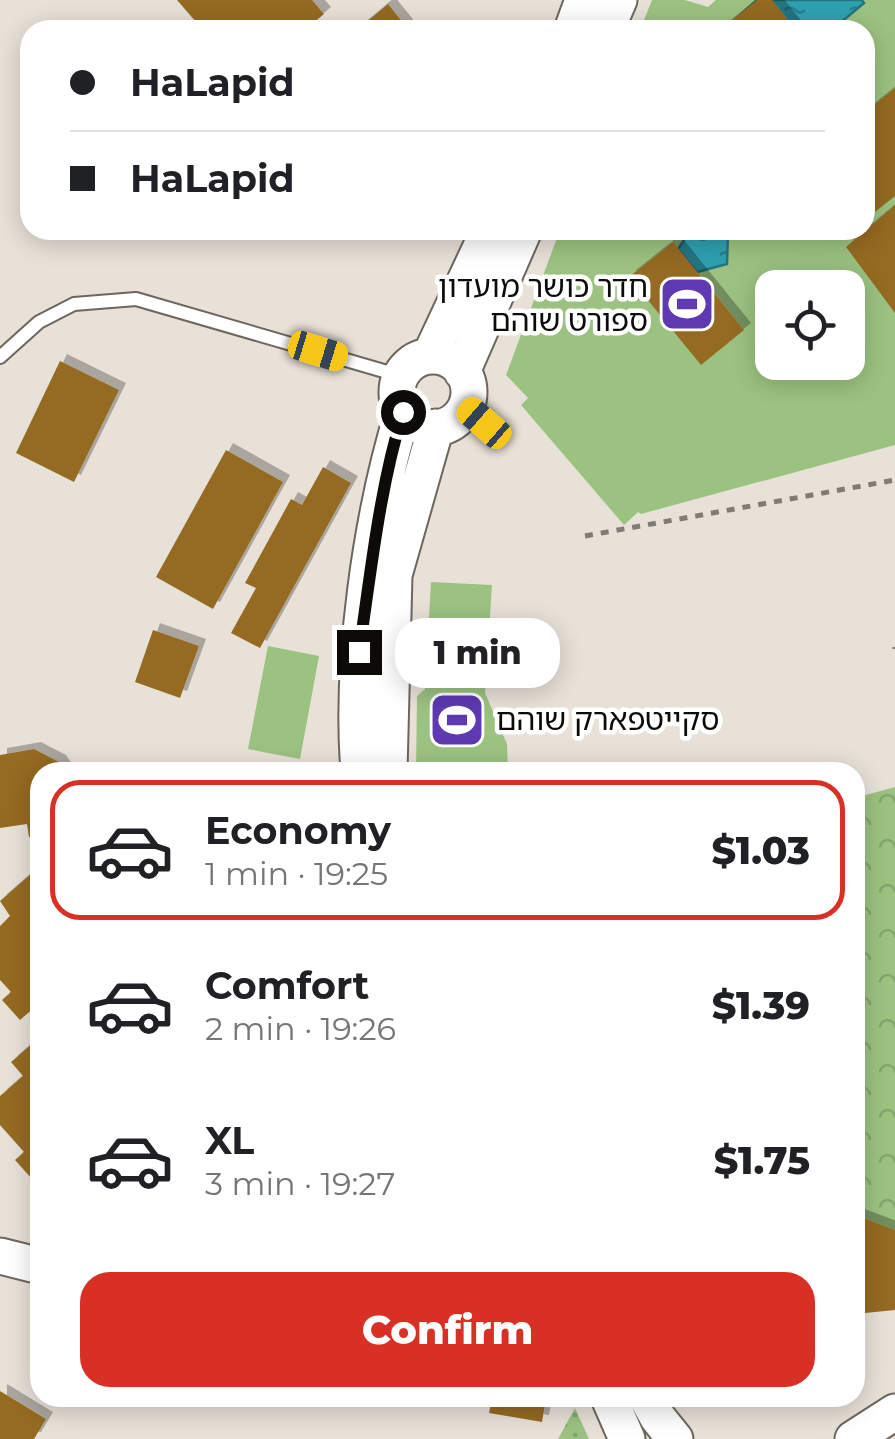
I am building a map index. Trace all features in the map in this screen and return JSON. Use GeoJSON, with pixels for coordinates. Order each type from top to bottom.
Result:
{"type":"FeatureCollection","features":[{"type":"Feature","properties":{"kind":"street"},"geometry":{"type":"LineString","coordinates":[[430,356],[484,240]]}},
{"type":"Feature","properties":{"kind":"street"},"geometry":{"type":"LineString","coordinates":[[462,372],[520,240]]}},
{"type":"Feature","properties":{"kind":"street"},"geometry":{"type":"LineString","coordinates":[[430,356],[454,362],[462,372],[474,415],[436,428],[423,426],[403,412],[398,400],[401,376],[408,366],[430,356]]}},
{"type":"Feature","properties":{"kind":"street"},"geometry":{"type":"LineString","coordinates":[[359,762],[359,652],[378,522],[392,446],[403,412]]}},
{"type":"Feature","properties":{"kind":"street"},"geometry":{"type":"LineString","coordinates":[[389,762],[394,575],[436,428]]}},
{"type":"Feature","properties":{"kind":"street"},"geometry":{"type":"LineString","coordinates":[[0,1256],[30,1264]]}},
{"type":"Feature","properties":{"kind":"street"},"geometry":{"type":"LineString","coordinates":[[613,1407],[627,1439]]}},
{"type":"Feature","properties":{"kind":"street"},"geometry":{"type":"LineString","coordinates":[[653,1407],[675,1439]]}},
{"type":"Feature","properties":{"kind":"street"},"geometry":{"type":"LineString","coordinates":[[854,1439],[895,1412]]}},
{"type":"Feature","properties":{"kind":"lane"},"geometry":{"type":"LineString","coordinates":[[0,357],[39,322],[74,304],[136,299],[401,376]]}},
{"type":"Feature","properties":{"kind":"path"},"geometry":{"type":"LineString","coordinates":[[584,536],[895,480]]}},
{"type":"Feature","properties":{"kind":"green space"},"geometry":{"type":"Polygon","coordinates":[[[652,0],[685,0],[708,7],[716,0],[895,0],[895,445],[638,512],[624,525],[521,405],[528,398],[506,375],[556,240],[875,240],[875,20],[644,20],[652,0]]]}},
{"type":"Feature","properties":{"kind":"green space"},"geometry":{"type":"Polygon","coordinates":[[[431,582],[492,585],[485,693],[507,744],[508,762],[416,762],[417,696],[425,689],[431,582]]]}},
{"type":"Feature","properties":{"kind":"green space"},"geometry":{"type":"Polygon","coordinates":[[[268,646],[319,656],[300,759],[248,749],[268,646]]]}},
{"type":"Feature","properties":{"kind":"green space"},"geometry":{"type":"Polygon","coordinates":[[[895,787],[895,1231],[865,1222],[865,795],[895,787]]]}},
{"type":"Feature","properties":{"kind":"green space"},"geometry":{"type":"Polygon","coordinates":[[[575,1408],[589,1439],[558,1439],[575,1408]]]}},
{"type":"Feature","properties":{"kind":"water"},"geometry":{"type":"Polygon","coordinates":[[[757,0],[864,3],[844,20],[734,20],[757,0]]]}},
{"type":"Feature","properties":{"kind":"water"},"geometry":{"type":"Polygon","coordinates":[[[684,240],[728,240],[727,264],[697,272],[678,249],[684,240]]]}},
{"type":"Feature","properties":{"kind":"building"},"geometry":{"type":"Polygon","coordinates":[[[177,0],[312,0],[324,14],[317,20],[194,20],[177,0]]]}},
{"type":"Feature","properties":{"kind":"building"},"geometry":{"type":"Polygon","coordinates":[[[757,0],[772,0],[788,20],[732,20],[757,0]]]}},
{"type":"Feature","properties":{"kind":"building"},"geometry":{"type":"Polygon","coordinates":[[[388,4],[401,20],[369,20],[388,4]]]}},
{"type":"Feature","properties":{"kind":"building"},"geometry":{"type":"Polygon","coordinates":[[[895,88],[895,196],[875,212],[875,104],[895,88]]]}},
{"type":"Feature","properties":{"kind":"building"},"geometry":{"type":"Polygon","coordinates":[[[895,205],[895,313],[846,247],[854,240],[875,240],[875,222],[895,205]]]}},
{"type":"Feature","properties":{"kind":"building","name":"חדר כושר מועדון ספורט שוהם"},"geometry":{"type":"Polygon","coordinates":[[[673,242],[744,330],[701,365],[629,277],[673,242]]]}},
{"type":"Feature","properties":{"kind":"building"},"geometry":{"type":"Polygon","coordinates":[[[60,361],[119,390],[74,482],[16,453],[60,361]]]}},
{"type":"Feature","properties":{"kind":"building"},"geometry":{"type":"Polygon","coordinates":[[[226,450],[283,482],[213,609],[156,577],[226,450]]]}},
{"type":"Feature","properties":{"kind":"building"},"geometry":{"type":"Polygon","coordinates":[[[323,467],[351,483],[260,648],[231,633],[256,588],[245,583],[291,499],[302,505],[323,467]]]}},
{"type":"Feature","properties":{"kind":"building"},"geometry":{"type":"Polygon","coordinates":[[[153,630],[199,646],[180,698],[135,682],[153,630]]]}},
{"type":"Feature","properties":{"kind":"building"},"geometry":{"type":"Polygon","coordinates":[[[34,749],[59,762],[30,762],[30,837],[27,824],[0,828],[0,755],[34,749]]]}},
{"type":"Feature","properties":{"kind":"building"},"geometry":{"type":"Polygon","coordinates":[[[30,875],[30,1011],[20,1020],[2,1000],[11,992],[0,980],[0,926],[10,916],[0,901],[30,875]]]}},
{"type":"Feature","properties":{"kind":"building"},"geometry":{"type":"Polygon","coordinates":[[[30,1046],[30,1177],[15,1160],[24,1152],[0,1125],[0,1096],[23,1076],[11,1062],[30,1046]]]}},
{"type":"Feature","properties":{"kind":"building"},"geometry":{"type":"Polygon","coordinates":[[[865,1219],[895,1230],[895,1310],[865,1313],[865,1219]]]}},
{"type":"Feature","properties":{"kind":"building"},"geometry":{"type":"Polygon","coordinates":[[[0,1391],[46,1419],[34,1439],[0,1439],[0,1391]]]}},
{"type":"Feature","properties":{"kind":"building"},"geometry":{"type":"Polygon","coordinates":[[[490,1407],[544,1407],[542,1422],[489,1413],[490,1407]]]}},
{"type":"Feature","properties":{"kind":"place","name":"חדר כושר מועדון ספורט שוהם"},"geometry":{"type":"Point","coordinates":[687,304]}},
{"type":"Feature","properties":{"kind":"place","name":"סקייטפארק שוהם"},"geometry":{"type":"Point","coordinates":[457,720]}},
{"type":"Feature","properties":{"kind":"route"},"geometry":{"type":"LineString","coordinates":[[359,652],[378,522],[392,446],[403,412]]}}]}
